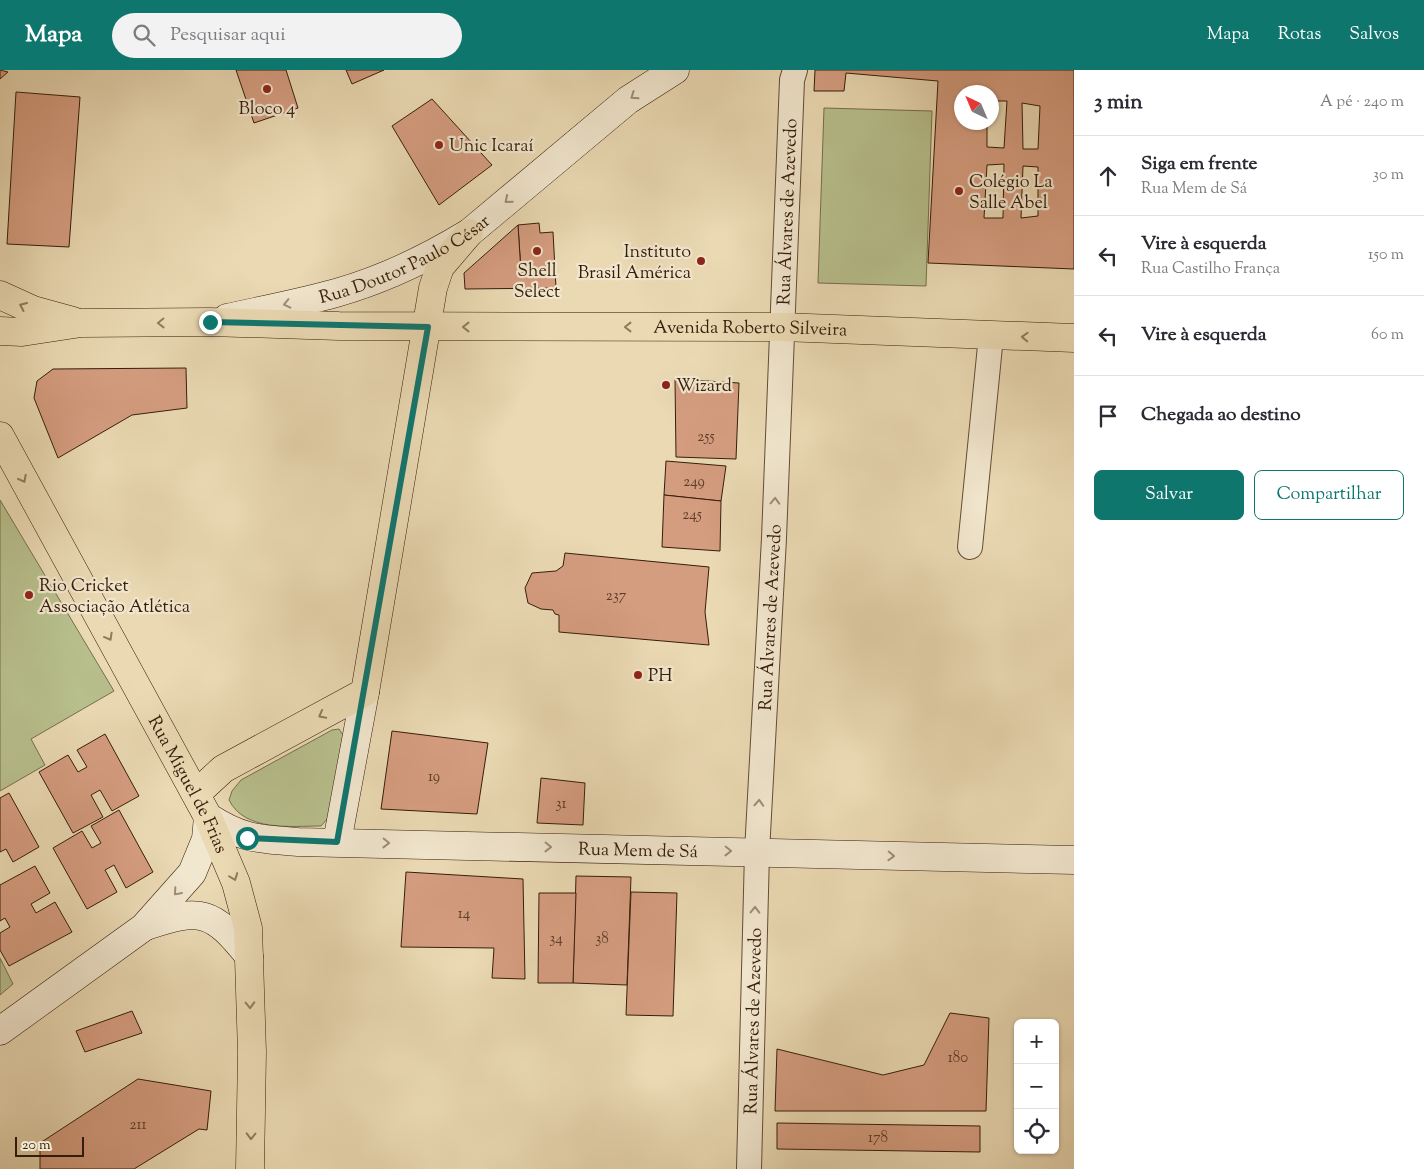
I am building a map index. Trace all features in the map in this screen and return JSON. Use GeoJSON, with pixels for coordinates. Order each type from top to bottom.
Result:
{"type":"FeatureCollection","features":[{"type":"Feature","properties":{"kind":"main road","name":"Rua Doutor Paulo César"},"geometry":{"type":"LineString","coordinates":[[81,324],[210,322],[337,293],[424,258],[469,233],[628,100],[668,72]]}},
{"type":"Feature","properties":{"kind":"main road"},"geometry":{"type":"LineString","coordinates":[[337,842],[365,692],[428,327],[433,288],[440,267],[469,233]]}},
{"type":"Feature","properties":{"kind":"main road"},"geometry":{"type":"LineString","coordinates":[[0,296],[33,310],[81,324]]}},
{"type":"Feature","properties":{"kind":"main road","name":"Avenida Roberto Silveira"},"geometry":{"type":"LineString","coordinates":[[210,322],[428,327],[782,327],[1074,338]]}},
{"type":"Feature","properties":{"kind":"main road"},"geometry":{"type":"LineString","coordinates":[[0,331],[22,332],[81,324]]}},
{"type":"Feature","properties":{"kind":"main road","name":"Rua Miguel de Frias"},"geometry":{"type":"LineString","coordinates":[[0,436],[202,805],[234,877],[245,909],[249,956],[252,1052],[250,1169]]}},
{"type":"Feature","properties":{"kind":"main road"},"geometry":{"type":"LineString","coordinates":[[0,1030],[144,927],[192,873],[200,858],[206,839],[202,805],[229,766],[365,692]]}},
{"type":"Feature","properties":{"kind":"main road","name":"Rua Mem de Sá"},"geometry":{"type":"LineString","coordinates":[[202,805],[230,831],[247,838],[337,842],[1074,860]]}},
{"type":"Feature","properties":{"kind":"main road"},"geometry":{"type":"LineString","coordinates":[[144,927],[186,915],[200,915],[213,919],[223,926],[249,956]]}},
{"type":"Feature","properties":{"kind":"street","name":"Rua Álvares de Azevedo"},"geometry":{"type":"LineString","coordinates":[[749,1169],[757,852],[774,538],[789,73]]}},
{"type":"Feature","properties":{"kind":"street"},"geometry":{"type":"LineString","coordinates":[[970,548],[991,336]]}},
{"type":"Feature","properties":{"kind":"green space"},"geometry":{"type":"Polygon","coordinates":[[[824,108],[932,111],[926,286],[818,283],[824,108]]]}},
{"type":"Feature","properties":{"kind":"green space","name":"Rio Cricket Associação Atlética"},"geometry":{"type":"Polygon","coordinates":[[[0,500],[114,691],[31,739],[45,765],[0,791],[0,500]]]}},
{"type":"Feature","properties":{"kind":"green space"},"geometry":{"type":"Polygon","coordinates":[[[339,729],[343,735],[329,817],[321,826],[270,825],[246,818],[236,810],[229,800],[232,791],[241,780],[332,730],[339,729]]]}},
{"type":"Feature","properties":{"kind":"green space"},"geometry":{"type":"Polygon","coordinates":[[[0,958],[13,984],[0,995],[0,958]]]}},
{"type":"Feature","properties":{"kind":"building"},"geometry":{"type":"Polygon","coordinates":[[[0,70],[8,72],[0,79],[0,70]]]}},
{"type":"Feature","properties":{"kind":"building","name":"Bloco 4"},"geometry":{"type":"Polygon","coordinates":[[[236,70],[286,70],[298,108],[254,123],[236,70]]]}},
{"type":"Feature","properties":{"kind":"building"},"geometry":{"type":"Polygon","coordinates":[[[346,70],[384,70],[352,84],[346,70]]]}},
{"type":"Feature","properties":{"kind":"building","name":"Colégio La Salle Abel"},"geometry":{"type":"Polygon","coordinates":[[[815,70],[1074,70],[1074,269],[928,263],[938,81],[846,73],[844,91],[814,91],[815,70]],[[1022,103],[1023,149],[1038,149],[1040,106],[1022,103]],[[1004,164],[987,165],[984,218],[1003,218],[1004,164]],[[1023,166],[1021,218],[1038,216],[1038,167],[1023,166]]]}},
{"type":"Feature","properties":{"kind":"building"},"geometry":{"type":"Polygon","coordinates":[[[16,92],[80,97],[69,247],[7,244],[16,92]]]}},
{"type":"Feature","properties":{"kind":"building","name":"Unic Icaraí"},"geometry":{"type":"Polygon","coordinates":[[[432,99],[492,165],[439,205],[392,126],[432,99]]]}},
{"type":"Feature","properties":{"kind":"building","name":"Shell Select"},"geometry":{"type":"Polygon","coordinates":[[[539,223],[540,233],[553,232],[555,269],[521,272],[518,225],[539,223]]]}},
{"type":"Feature","properties":{"kind":"building"},"geometry":{"type":"Polygon","coordinates":[[[518,225],[521,272],[555,269],[556,288],[465,289],[464,273],[518,225]]]}},
{"type":"Feature","properties":{"kind":"building"},"geometry":{"type":"Polygon","coordinates":[[[186,368],[187,408],[132,415],[58,458],[34,398],[37,381],[53,369],[186,368]]]}},
{"type":"Feature","properties":{"kind":"building"},"geometry":{"type":"Polygon","coordinates":[[[675,379],[739,383],[736,459],[676,457],[675,379]]]}},
{"type":"Feature","properties":{"kind":"building"},"geometry":{"type":"Polygon","coordinates":[[[666,461],[726,466],[721,501],[664,495],[666,461]]]}},
{"type":"Feature","properties":{"kind":"building"},"geometry":{"type":"Polygon","coordinates":[[[664,495],[721,501],[720,551],[662,547],[664,495]]]}},
{"type":"Feature","properties":{"kind":"building"},"geometry":{"type":"Polygon","coordinates":[[[565,553],[709,567],[705,612],[709,645],[559,632],[559,615],[555,614],[553,610],[541,609],[528,603],[525,588],[532,573],[556,571],[563,566],[565,553]]]}},
{"type":"Feature","properties":{"kind":"building"},"geometry":{"type":"Polygon","coordinates":[[[392,731],[488,743],[477,814],[381,809],[392,731]]]}},
{"type":"Feature","properties":{"kind":"building"},"geometry":{"type":"Polygon","coordinates":[[[105,734],[139,796],[112,811],[100,790],[91,795],[103,817],[73,833],[39,772],[68,755],[78,772],[87,767],[77,750],[105,734]]]}},
{"type":"Feature","properties":{"kind":"building"},"geometry":{"type":"Polygon","coordinates":[[[541,778],[585,783],[583,825],[537,823],[541,778]]]}},
{"type":"Feature","properties":{"kind":"building"},"geometry":{"type":"Polygon","coordinates":[[[9,793],[39,847],[13,862],[6,849],[0,852],[0,798],[9,793]]]}},
{"type":"Feature","properties":{"kind":"building"},"geometry":{"type":"Polygon","coordinates":[[[119,810],[153,872],[126,888],[114,865],[105,870],[117,892],[87,909],[53,848],[82,831],[92,848],[101,843],[91,826],[119,810]]]}},
{"type":"Feature","properties":{"kind":"building"},"geometry":{"type":"Polygon","coordinates":[[[35,866],[50,893],[31,904],[36,913],[55,902],[72,932],[9,966],[0,950],[0,933],[10,927],[5,918],[0,921],[0,885],[35,866]]]}},
{"type":"Feature","properties":{"kind":"building"},"geometry":{"type":"Polygon","coordinates":[[[406,872],[523,879],[525,979],[492,978],[494,948],[401,947],[406,872]]]}},
{"type":"Feature","properties":{"kind":"building"},"geometry":{"type":"Polygon","coordinates":[[[576,876],[631,877],[627,985],[573,983],[576,876]]]}},
{"type":"Feature","properties":{"kind":"building"},"geometry":{"type":"Polygon","coordinates":[[[631,892],[677,893],[673,1016],[626,1015],[631,892]]]}},
{"type":"Feature","properties":{"kind":"building"},"geometry":{"type":"Polygon","coordinates":[[[539,893],[576,893],[573,983],[538,983],[539,893]]]}},
{"type":"Feature","properties":{"kind":"building"},"geometry":{"type":"Polygon","coordinates":[[[132,1011],[142,1033],[85,1052],[76,1031],[132,1011]]]}},
{"type":"Feature","properties":{"kind":"building"},"geometry":{"type":"Polygon","coordinates":[[[950,1013],[989,1018],[986,1111],[775,1111],[777,1049],[883,1075],[924,1065],[950,1013]]]}},
{"type":"Feature","properties":{"kind":"building"},"geometry":{"type":"Polygon","coordinates":[[[138,1079],[211,1091],[207,1130],[199,1129],[134,1169],[40,1169],[40,1143],[138,1079]]]}},
{"type":"Feature","properties":{"kind":"building"},"geometry":{"type":"Polygon","coordinates":[[[777,1123],[980,1126],[980,1152],[777,1149],[777,1123]]]}},
{"type":"Feature","properties":{"kind":"place","name":"Bloco 4"},"geometry":{"type":"Point","coordinates":[267,89]}},
{"type":"Feature","properties":{"kind":"place","name":"Unic Icaraí"},"geometry":{"type":"Point","coordinates":[439,145]}},
{"type":"Feature","properties":{"kind":"place","name":"Colégio La Salle Abel"},"geometry":{"type":"Point","coordinates":[959,191]}},
{"type":"Feature","properties":{"kind":"place","name":"Shell Select"},"geometry":{"type":"Point","coordinates":[537,251]}},
{"type":"Feature","properties":{"kind":"place","name":"Instituto Brasil América"},"geometry":{"type":"Point","coordinates":[701,261]}},
{"type":"Feature","properties":{"kind":"place","name":"Wizard"},"geometry":{"type":"Point","coordinates":[666,385]}},
{"type":"Feature","properties":{"kind":"place","name":"Rio Cricket Associação Atlética"},"geometry":{"type":"Point","coordinates":[29,595]}},
{"type":"Feature","properties":{"kind":"place","name":"PH"},"geometry":{"type":"Point","coordinates":[638,675]}},
{"type":"Feature","properties":{"kind":"route"},"geometry":{"type":"LineString","coordinates":[[210,322],[428,327],[337,842],[298,842],[247,838]]}}]}
